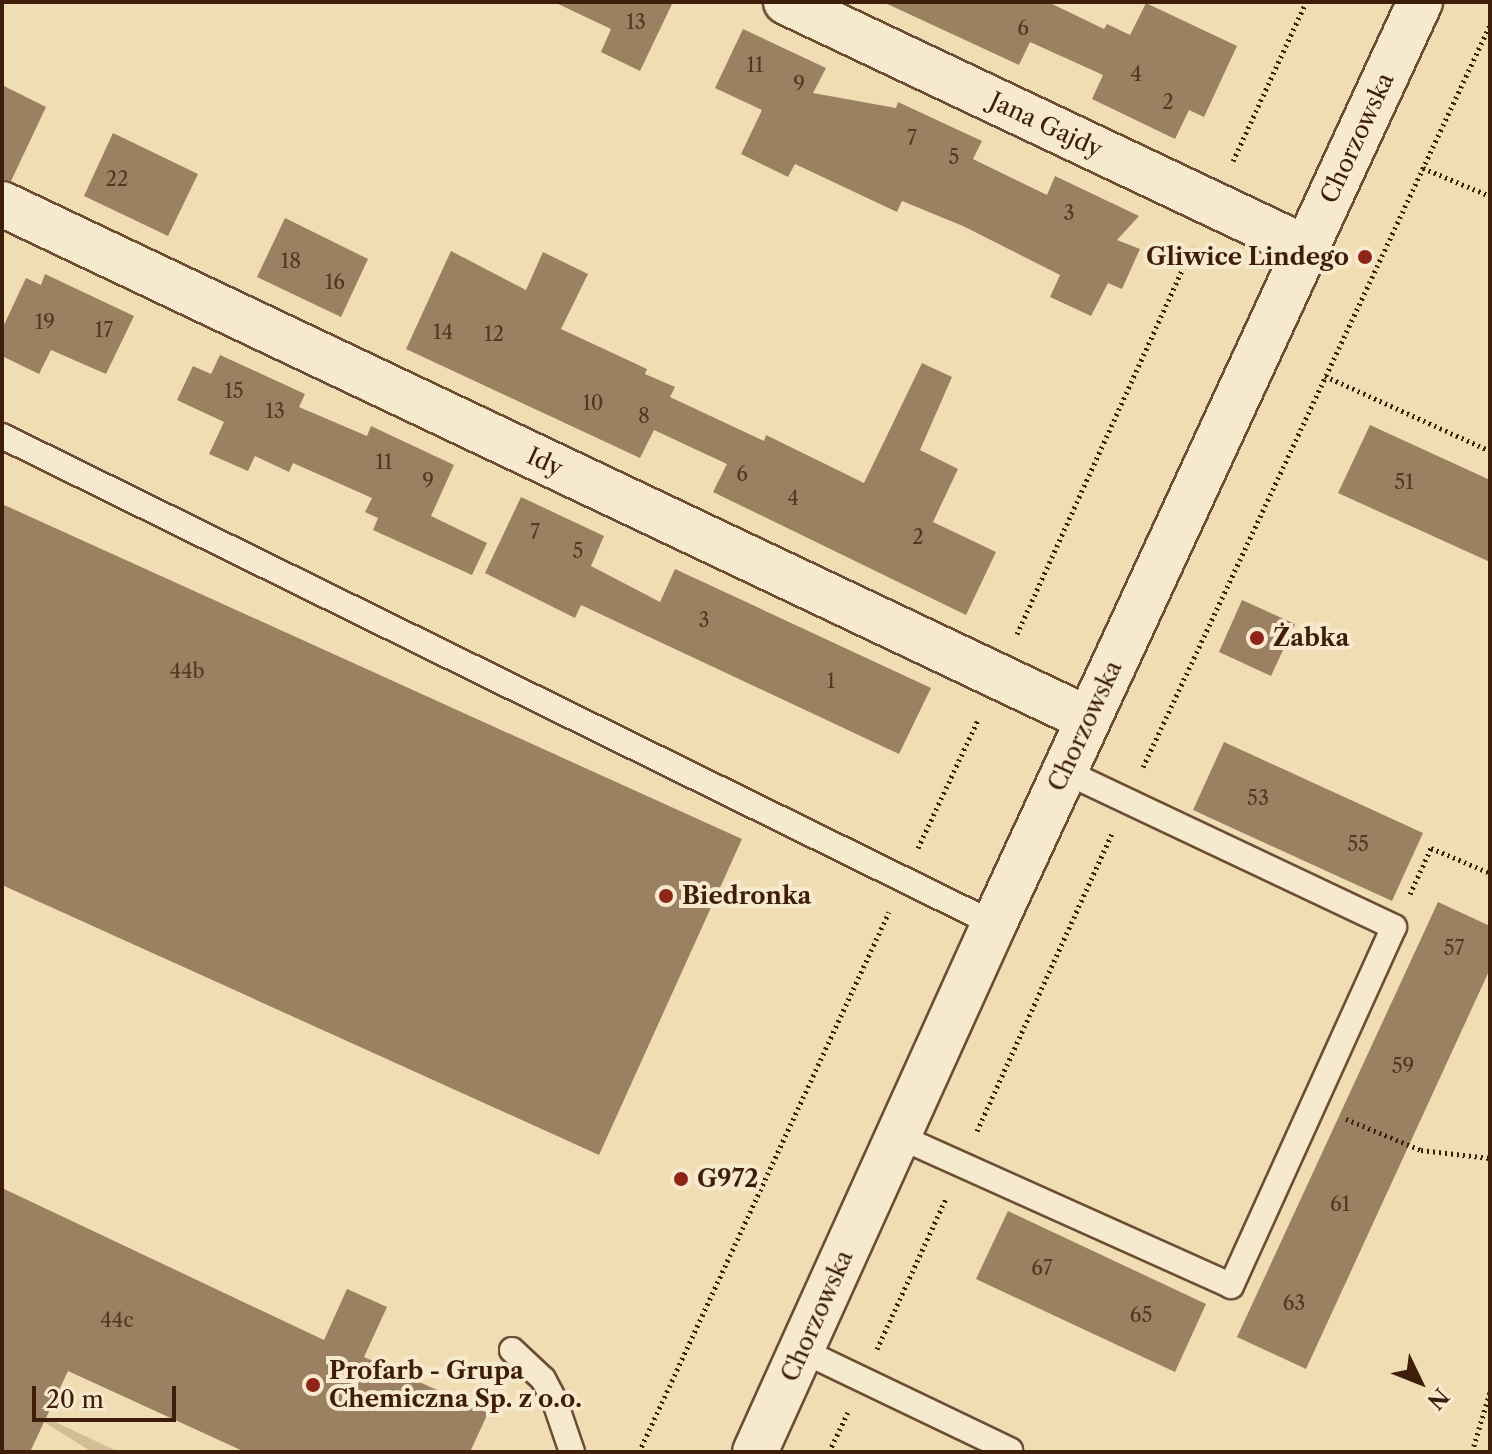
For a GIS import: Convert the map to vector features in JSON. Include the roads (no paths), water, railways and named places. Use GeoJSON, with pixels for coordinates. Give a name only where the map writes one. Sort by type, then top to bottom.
{"type":"FeatureCollection","features":[{"type":"Feature","properties":{"kind":"street","name":"Jana Gajdy"},"geometry":{"type":"LineString","coordinates":[[786,2],[1306,248]]}},
{"type":"Feature","properties":{"kind":"street","name":"Chorzowska"},"geometry":{"type":"LineString","coordinates":[[755,1452],[1064,771],[1420,2]]}},
{"type":"Feature","properties":{"kind":"street","name":"Idy"},"geometry":{"type":"LineString","coordinates":[[2,204],[1088,719]]}},
{"type":"Feature","properties":{"kind":"lane"},"geometry":{"type":"LineString","coordinates":[[2,436],[994,924]]}},
{"type":"Feature","properties":{"kind":"lane"},"geometry":{"type":"LineString","coordinates":[[898,1136],[1231,1286],[1313,1106],[1394,927],[1064,771]]}},
{"type":"Feature","properties":{"kind":"lane"},"geometry":{"type":"LineString","coordinates":[[512,1350],[543,1379],[555,1402],[572,1452]]}},
{"type":"Feature","properties":{"kind":"lane"},"geometry":{"type":"LineString","coordinates":[[801,1350],[1010,1450]]}},
{"type":"Feature","properties":{"kind":"place","name":"Gliwice Lindego"},"geometry":{"type":"Point","coordinates":[1365,257]}},
{"type":"Feature","properties":{"kind":"place","name":"Żabka"},"geometry":{"type":"Point","coordinates":[1257,638]}},
{"type":"Feature","properties":{"kind":"place","name":"Biedronka"},"geometry":{"type":"Point","coordinates":[666,896]}},
{"type":"Feature","properties":{"kind":"place","name":"G972"},"geometry":{"type":"Point","coordinates":[681,1179]}},
{"type":"Feature","properties":{"kind":"place","name":"Profarb - Grupa Chemiczna Sp. z o.o."},"geometry":{"type":"Point","coordinates":[313,1385]}}]}
